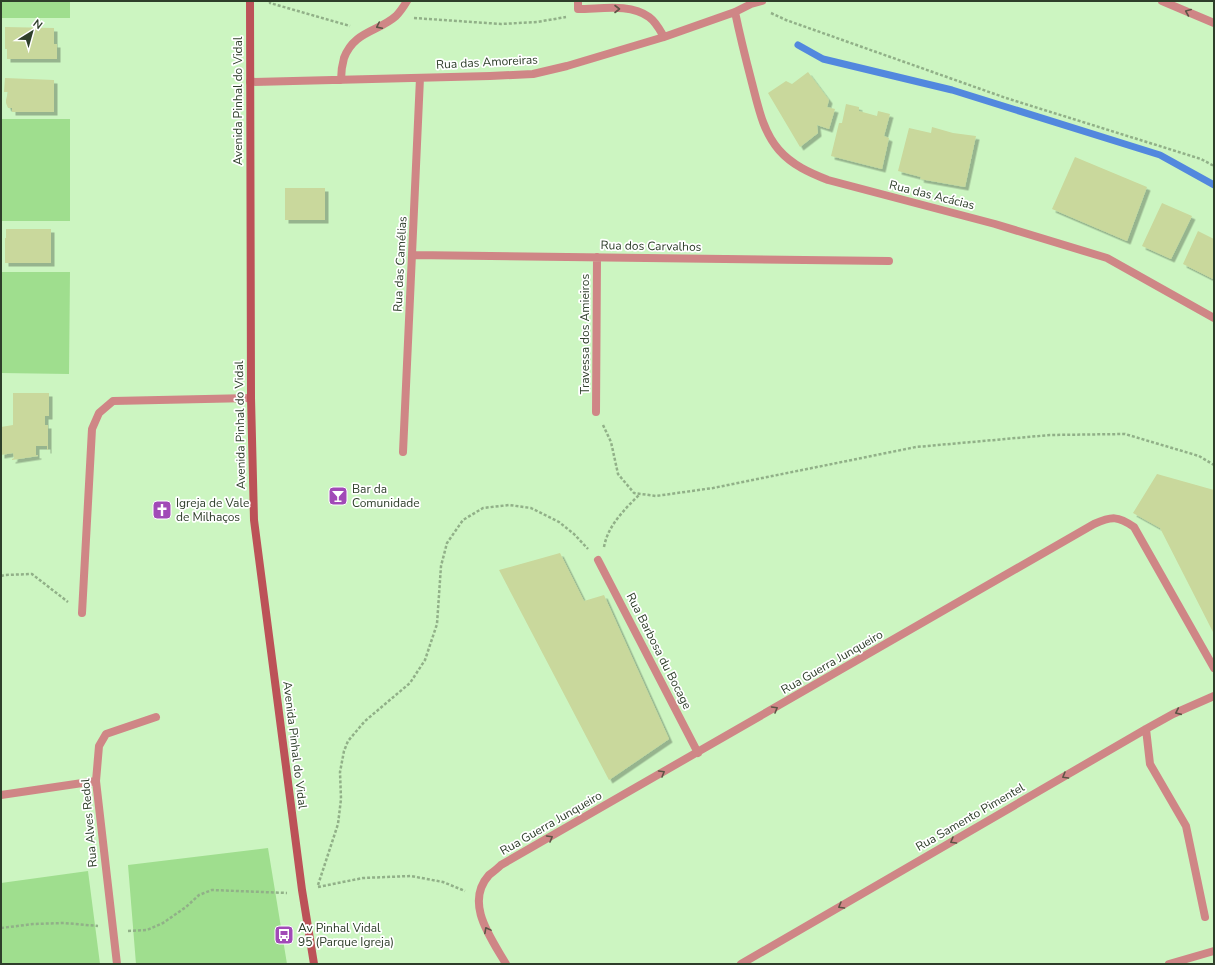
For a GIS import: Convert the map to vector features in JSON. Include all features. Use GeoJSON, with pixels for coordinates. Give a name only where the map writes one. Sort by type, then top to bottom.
{"type":"FeatureCollection","features":[{"type":"Feature","properties":{"kind":"street","name":"Avenida Pinhal do Vidal"},"geometry":{"type":"LineString","coordinates":[[250,1],[251,398],[254,520],[302,890],[314,964]]}},
{"type":"Feature","properties":{"kind":"street"},"geometry":{"type":"LineString","coordinates":[[340,80],[343,59],[355,40],[365,33],[390,21],[397,15],[407,1]]}},
{"type":"Feature","properties":{"kind":"street","name":"Rua das Amoreiras"},"geometry":{"type":"LineString","coordinates":[[250,82],[533,74],[567,66],[664,37],[735,12],[751,2],[762,1]]}},
{"type":"Feature","properties":{"kind":"street"},"geometry":{"type":"LineString","coordinates":[[1162,1],[1214,23]]}},
{"type":"Feature","properties":{"kind":"street"},"geometry":{"type":"LineString","coordinates":[[578,5],[624,8],[635,11],[648,17],[656,24],[664,37]]}},
{"type":"Feature","properties":{"kind":"street","name":"Rua das Acácias"},"geometry":{"type":"LineString","coordinates":[[735,12],[760,117],[779,151],[809,173],[828,180],[995,224],[1107,258],[1214,318]]}},
{"type":"Feature","properties":{"kind":"street","name":"Rua das Camélias"},"geometry":{"type":"LineString","coordinates":[[403,452],[420,78]]}},
{"type":"Feature","properties":{"kind":"street","name":"Rua dos Carvalhos"},"geometry":{"type":"LineString","coordinates":[[412,255],[889,261]]}},
{"type":"Feature","properties":{"kind":"street","name":"Travessa dos Amieiros"},"geometry":{"type":"LineString","coordinates":[[596,412],[597,257]]}},
{"type":"Feature","properties":{"kind":"street"},"geometry":{"type":"LineString","coordinates":[[82,613],[92,429],[99,413],[113,401],[251,398]]}},
{"type":"Feature","properties":{"kind":"street","name":"Rua Guerra Junqueiro"},"geometry":{"type":"LineString","coordinates":[[506,964],[481,918],[479,908],[479,896],[482,886],[489,876],[501,865],[1088,528],[1107,519],[1116,518],[1126,521],[1134,527],[1214,668]]}},
{"type":"Feature","properties":{"kind":"street","name":"Rua Barbosa du Bocage"},"geometry":{"type":"LineString","coordinates":[[598,560],[698,753]]}},
{"type":"Feature","properties":{"kind":"street","name":"Rua Samento Pimentel"},"geometry":{"type":"LineString","coordinates":[[741,964],[1146,729],[1173,714],[1214,696]]}},
{"type":"Feature","properties":{"kind":"street","name":"Rua Alves Redol"},"geometry":{"type":"LineString","coordinates":[[116,964],[96,781],[99,746],[106,734],[156,717]]}},
{"type":"Feature","properties":{"kind":"street"},"geometry":{"type":"LineString","coordinates":[[1146,729],[1150,764],[1186,826],[1205,917]]}},
{"type":"Feature","properties":{"kind":"street"},"geometry":{"type":"LineString","coordinates":[[1,795],[96,781]]}},
{"type":"Feature","properties":{"kind":"street"},"geometry":{"type":"LineString","coordinates":[[1169,964],[1214,951]]}},
{"type":"Feature","properties":{"kind":"path"},"geometry":{"type":"LineString","coordinates":[[270,1],[270,3],[353,27]]}},
{"type":"Feature","properties":{"kind":"path"},"geometry":{"type":"LineString","coordinates":[[751,2],[786,20],[1006,98],[1201,159],[1214,166]]}},
{"type":"Feature","properties":{"kind":"path"},"geometry":{"type":"LineString","coordinates":[[397,15],[411,18],[500,24],[537,22],[566,17],[578,5]]}},
{"type":"Feature","properties":{"kind":"path"},"geometry":{"type":"LineString","coordinates":[[596,412],[611,442],[618,474],[634,493],[656,496],[713,488],[916,447],[1050,435],[1124,434],[1199,456],[1214,465]]}},
{"type":"Feature","properties":{"kind":"path"},"geometry":{"type":"LineString","coordinates":[[603,569],[603,552],[606,536],[616,519],[640,494]]}},
{"type":"Feature","properties":{"kind":"path"},"geometry":{"type":"LineString","coordinates":[[479,896],[443,882],[411,876],[363,878],[317,888],[338,824],[341,799],[340,772],[344,751],[348,741],[366,721],[410,683],[425,660],[436,624],[441,566],[447,543],[463,520],[483,508],[509,505],[531,508],[559,522],[574,534],[598,560]]}},
{"type":"Feature","properties":{"kind":"path"},"geometry":{"type":"LineString","coordinates":[[1,576],[32,574],[82,613]]}},
{"type":"Feature","properties":{"kind":"path"},"geometry":{"type":"LineString","coordinates":[[1,928],[64,922],[113,928],[121,931],[147,930],[163,923],[186,908],[199,895],[212,890],[287,893],[302,890]]}},
{"type":"Feature","properties":{"kind":"green space"},"geometry":{"type":"Polygon","coordinates":[[[1,1],[70,1],[70,18],[1,18],[1,1]]]}},
{"type":"Feature","properties":{"kind":"green space"},"geometry":{"type":"Polygon","coordinates":[[[1,119],[70,119],[70,221],[1,221],[1,119]]]}},
{"type":"Feature","properties":{"kind":"green space"},"geometry":{"type":"Polygon","coordinates":[[[1,272],[70,272],[69,374],[1,373],[1,272]]]}},
{"type":"Feature","properties":{"kind":"green space"},"geometry":{"type":"Polygon","coordinates":[[[268,848],[287,964],[136,964],[128,865],[268,848]]]}},
{"type":"Feature","properties":{"kind":"green space"},"geometry":{"type":"Polygon","coordinates":[[[88,871],[100,964],[1,964],[1,883],[88,871]]]}},
{"type":"Feature","properties":{"kind":"building"},"geometry":{"type":"Polygon","coordinates":[[[5,27],[54,28],[54,44],[57,44],[57,59],[7,59],[7,49],[5,49],[5,27]]]}},
{"type":"Feature","properties":{"kind":"building"},"geometry":{"type":"Polygon","coordinates":[[[808,72],[829,100],[827,107],[835,109],[829,129],[817,125],[818,133],[800,147],[768,93],[786,81],[792,84],[808,72]]]}},
{"type":"Feature","properties":{"kind":"building"},"geometry":{"type":"Polygon","coordinates":[[[5,78],[54,80],[54,112],[12,112],[12,108],[8,108],[6,103],[8,92],[4,92],[5,78]]]}},
{"type":"Feature","properties":{"kind":"building"},"geometry":{"type":"Polygon","coordinates":[[[846,104],[859,107],[859,111],[877,116],[878,111],[890,114],[884,136],[889,138],[882,169],[831,156],[839,123],[842,123],[846,104]]]}},
{"type":"Feature","properties":{"kind":"building"},"geometry":{"type":"Polygon","coordinates":[[[932,127],[953,133],[976,136],[965,187],[920,179],[921,177],[898,171],[909,128],[931,133],[932,127]]]}},
{"type":"Feature","properties":{"kind":"building"},"geometry":{"type":"Polygon","coordinates":[[[1075,157],[1147,187],[1127,241],[1052,209],[1075,157]]]}},
{"type":"Feature","properties":{"kind":"building"},"geometry":{"type":"Polygon","coordinates":[[[285,188],[325,188],[325,220],[285,220],[285,188]]]}},
{"type":"Feature","properties":{"kind":"building"},"geometry":{"type":"Polygon","coordinates":[[[1162,203],[1192,216],[1171,259],[1142,246],[1162,203]]]}},
{"type":"Feature","properties":{"kind":"building"},"geometry":{"type":"Polygon","coordinates":[[[6,229],[51,229],[51,263],[5,263],[6,229]]]}},
{"type":"Feature","properties":{"kind":"building"},"geometry":{"type":"Polygon","coordinates":[[[1198,231],[1214,239],[1213,279],[1183,264],[1198,231]]]}},
{"type":"Feature","properties":{"kind":"building"},"geometry":{"type":"Polygon","coordinates":[[[13,393],[49,393],[49,416],[45,416],[45,425],[48,425],[48,450],[47,446],[36,446],[36,455],[38,456],[12,460],[14,458],[13,453],[1,455],[1,427],[13,425],[13,393]]]}},
{"type":"Feature","properties":{"kind":"building"},"geometry":{"type":"Polygon","coordinates":[[[1157,474],[1214,490],[1214,634],[1160,528],[1133,513],[1157,474]]]}},
{"type":"Feature","properties":{"kind":"building"},"geometry":{"type":"Polygon","coordinates":[[[560,553],[584,601],[604,595],[669,739],[609,780],[499,570],[560,553]]]}},
{"type":"Feature","properties":{"kind":"waterway"},"geometry":{"type":"LineString","coordinates":[[798,45],[823,59],[952,90],[1160,155],[1214,185]]}},
{"type":"Feature","properties":{"kind":"place","name":"Bar da Comunidade"},"geometry":{"type":"Point","coordinates":[338,496]}},
{"type":"Feature","properties":{"kind":"place","name":"Igreja de Vale de Milhaços"},"geometry":{"type":"Point","coordinates":[162,510]}},
{"type":"Feature","properties":{"kind":"place","name":"Av Pinhal Vidal 95 (Parque Igreja)"},"geometry":{"type":"Point","coordinates":[284,935]}}]}
